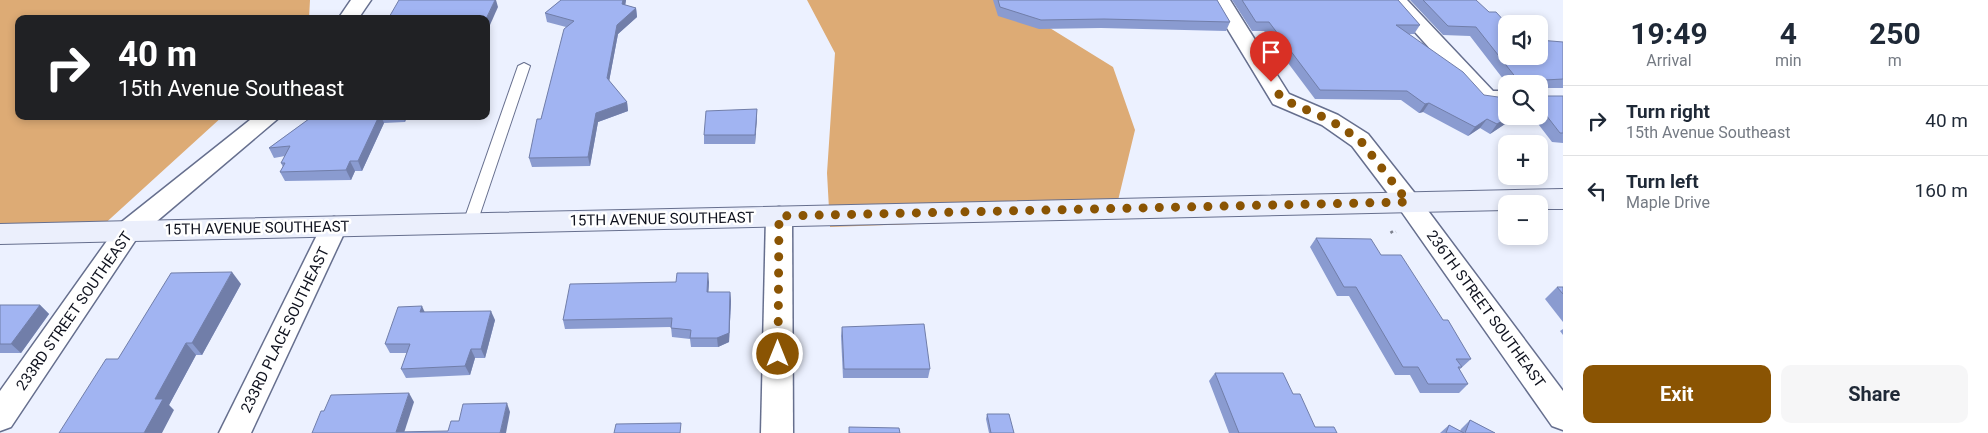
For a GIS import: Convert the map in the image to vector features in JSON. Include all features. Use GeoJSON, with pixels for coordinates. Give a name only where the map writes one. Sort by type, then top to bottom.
{"type":"FeatureCollection","features":[{"type":"Feature","properties":{"kind":"street"},"geometry":{"type":"LineString","coordinates":[[351,15],[361,0]]}},
{"type":"Feature","properties":{"kind":"street"},"geometry":{"type":"LineString","coordinates":[[1220,0],[1282,99],[1330,120],[1360,140],[1408,202]]}},
{"type":"Feature","properties":{"kind":"street"},"geometry":{"type":"LineString","coordinates":[[1396,0],[1487,98],[1498,98]]}},
{"type":"Feature","properties":{"kind":"street","name":"233RD STREET SOUTHEAST"},"geometry":{"type":"LineString","coordinates":[[0,417],[128,231],[265,120]]}},
{"type":"Feature","properties":{"kind":"street","name":"15TH AVENUE SOUTHEAST"},"geometry":{"type":"LineString","coordinates":[[0,234],[1563,199]]}},
{"type":"Feature","properties":{"kind":"street","name":"236TH STREET SOUTHEAST"},"geometry":{"type":"LineString","coordinates":[[1408,202],[1563,416]]}},
{"type":"Feature","properties":{"kind":"street"},"geometry":{"type":"LineString","coordinates":[[777,433],[779,216]]}},
{"type":"Feature","properties":{"kind":"street","name":"233RD PLACE SOUTHEAST"},"geometry":{"type":"LineString","coordinates":[[236,433],[334,226]]}},
{"type":"Feature","properties":{"kind":"lane"},"geometry":{"type":"LineString","coordinates":[[470,223],[524,66]]}},
{"type":"Feature","properties":{"kind":"path"},"geometry":{"type":"LineString","coordinates":[[1391,231],[1393,234],[1396,232]]}},
{"type":"Feature","properties":{"kind":"shaded area"},"geometry":{"type":"Polygon","coordinates":[[[0,0],[310,0],[309,15],[15,15],[15,120],[219,120],[100,228],[0,231],[0,0]]]}},
{"type":"Feature","properties":{"kind":"shaded area"},"geometry":{"type":"Polygon","coordinates":[[[807,0],[1009,0],[1045,25],[1113,67],[1135,130],[1114,217],[830,227],[827,173],[835,53],[807,0]]]}},
{"type":"Feature","properties":{"kind":"building"},"geometry":{"type":"Polygon","coordinates":[[[399,0],[495,0],[488,15],[390,15],[399,0]]]}},
{"type":"Feature","properties":{"kind":"building"},"geometry":{"type":"Polygon","coordinates":[[[561,0],[623,0],[622,4],[636,8],[617,25],[607,78],[627,102],[596,113],[588,157],[529,158],[537,119],[541,119],[564,29],[574,21],[545,13],[561,0]]]}},
{"type":"Feature","properties":{"kind":"building"},"geometry":{"type":"Polygon","coordinates":[[[998,0],[1217,0],[1230,22],[1104,19],[1041,20],[1000,7],[998,0]]]}},
{"type":"Feature","properties":{"kind":"building"},"geometry":{"type":"Polygon","coordinates":[[[1242,0],[1398,0],[1420,25],[1396,25],[1463,72],[1484,95],[1498,97],[1498,123],[1487,119],[1475,127],[1429,103],[1425,104],[1407,91],[1320,90],[1269,22],[1256,22],[1242,0]]]}},
{"type":"Feature","properties":{"kind":"building"},"geometry":{"type":"Polygon","coordinates":[[[1423,0],[1476,0],[1489,12],[1496,12],[1499,15],[1498,55],[1476,27],[1448,26],[1423,0]]]}},
{"type":"Feature","properties":{"kind":"building"},"geometry":{"type":"Polygon","coordinates":[[[1548,41],[1563,42],[1563,79],[1548,80],[1548,75],[1514,75],[1506,65],[1548,65],[1548,41]]]}},
{"type":"Feature","properties":{"kind":"building"},"geometry":{"type":"Polygon","coordinates":[[[1548,96],[1563,96],[1563,133],[1560,133],[1548,118],[1548,96]]]}},
{"type":"Feature","properties":{"kind":"building"},"geometry":{"type":"Polygon","coordinates":[[[757,109],[755,135],[704,135],[706,111],[757,109]]]}},
{"type":"Feature","properties":{"kind":"building"},"geometry":{"type":"Polygon","coordinates":[[[308,120],[377,120],[358,161],[350,161],[346,170],[280,172],[285,163],[281,163],[290,146],[269,148],[308,120]]]}},
{"type":"Feature","properties":{"kind":"building"},"geometry":{"type":"Polygon","coordinates":[[[1316,238],[1371,239],[1381,255],[1401,255],[1443,320],[1448,320],[1471,359],[1456,359],[1462,367],[1458,367],[1468,384],[1428,384],[1418,367],[1403,367],[1356,287],[1344,287],[1316,238]]]}},
{"type":"Feature","properties":{"kind":"building"},"geometry":{"type":"Polygon","coordinates":[[[232,272],[192,343],[186,343],[155,399],[163,399],[144,433],[59,433],[106,359],[118,359],[171,273],[232,272]]]}},
{"type":"Feature","properties":{"kind":"building"},"geometry":{"type":"Polygon","coordinates":[[[677,273],[708,273],[707,292],[730,292],[729,333],[717,338],[690,338],[691,330],[671,328],[672,318],[563,320],[570,284],[676,282],[677,273]]]}},
{"type":"Feature","properties":{"kind":"building"},"geometry":{"type":"Polygon","coordinates":[[[1557,287],[1563,287],[1563,294],[1557,287]]]}},
{"type":"Feature","properties":{"kind":"building"},"geometry":{"type":"Polygon","coordinates":[[[0,305],[40,305],[11,344],[0,344],[0,305]]]}},
{"type":"Feature","properties":{"kind":"building"},"geometry":{"type":"Polygon","coordinates":[[[422,306],[420,312],[491,311],[481,349],[471,349],[465,366],[401,369],[410,344],[385,344],[398,307],[422,306]]]}},
{"type":"Feature","properties":{"kind":"building"},"geometry":{"type":"Polygon","coordinates":[[[924,324],[930,369],[844,369],[842,327],[924,324]]]}},
{"type":"Feature","properties":{"kind":"building"},"geometry":{"type":"Polygon","coordinates":[[[1215,373],[1283,373],[1293,394],[1300,394],[1315,427],[1334,427],[1337,433],[1239,433],[1215,373]]]}},
{"type":"Feature","properties":{"kind":"building"},"geometry":{"type":"Polygon","coordinates":[[[409,393],[396,432],[448,431],[451,421],[459,421],[463,404],[507,403],[500,433],[312,433],[321,411],[324,411],[331,395],[409,393]]]}},
{"type":"Feature","properties":{"kind":"building"},"geometry":{"type":"Polygon","coordinates":[[[987,414],[1009,414],[1014,433],[991,433],[987,414]]]}},
{"type":"Feature","properties":{"kind":"building"},"geometry":{"type":"Polygon","coordinates":[[[1470,420],[1495,433],[1465,433],[1470,420]]]}},
{"type":"Feature","properties":{"kind":"building"},"geometry":{"type":"Polygon","coordinates":[[[681,423],[680,433],[614,433],[616,424],[681,423]]]}},
{"type":"Feature","properties":{"kind":"building"},"geometry":{"type":"Polygon","coordinates":[[[1449,425],[1464,433],[1446,433],[1449,425]]]}},
{"type":"Feature","properties":{"kind":"building"},"geometry":{"type":"Polygon","coordinates":[[[849,427],[899,428],[900,433],[849,433],[849,427]]]}},
{"type":"Feature","properties":{"kind":"route"},"geometry":{"type":"LineString","coordinates":[[778,354],[779,216],[1408,202],[1360,140],[1330,120],[1303,110],[1282,99],[1271,82]]}}]}
